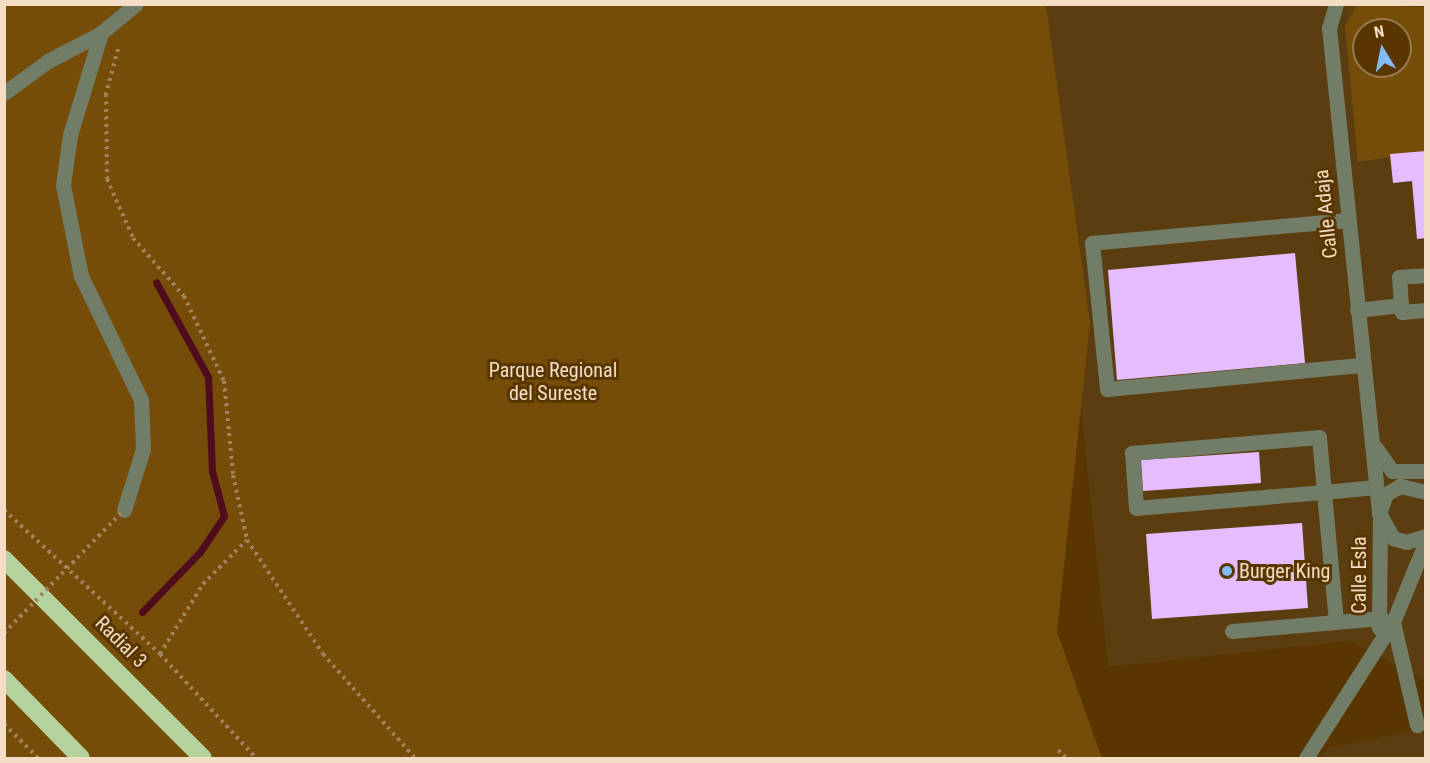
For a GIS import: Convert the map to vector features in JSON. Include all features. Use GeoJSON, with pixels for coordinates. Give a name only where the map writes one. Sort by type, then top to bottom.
{"type":"FeatureCollection","features":[{"type":"Feature","properties":{"kind":"highway","name":"Radial 3"},"geometry":{"type":"LineString","coordinates":[[4,559],[203,759]]}},
{"type":"Feature","properties":{"kind":"highway"},"geometry":{"type":"LineString","coordinates":[[4,679],[81,759]]}},
{"type":"Feature","properties":{"kind":"street"},"geometry":{"type":"LineString","coordinates":[[4,93],[48,61],[101,33],[136,4]]}},
{"type":"Feature","properties":{"kind":"street","name":"Calle Adaja"},"geometry":{"type":"LineString","coordinates":[[1336,4],[1329,28],[1379,517]]}},
{"type":"Feature","properties":{"kind":"street"},"geometry":{"type":"LineString","coordinates":[[101,33],[70,135],[63,185],[81,276],[141,400],[143,449],[124,510]]}},
{"type":"Feature","properties":{"kind":"street"},"geometry":{"type":"LineString","coordinates":[[1348,220],[1092,243],[1107,389],[1363,365]]}},
{"type":"Feature","properties":{"kind":"street"},"geometry":{"type":"LineString","coordinates":[[1425,275],[1399,277],[1402,312],[1425,310]]}},
{"type":"Feature","properties":{"kind":"street"},"geometry":{"type":"LineString","coordinates":[[1357,310],[1401,305]]}},
{"type":"Feature","properties":{"kind":"street","name":"Calle Adaja"},"geometry":{"type":"LineString","coordinates":[[1368,421],[1383,465],[1403,474],[1425,472]]}},
{"type":"Feature","properties":{"kind":"street"},"geometry":{"type":"LineString","coordinates":[[1336,622],[1324,492],[1319,436],[1132,453],[1136,508],[1324,492],[1376,487]]}},
{"type":"Feature","properties":{"kind":"street"},"geometry":{"type":"LineString","coordinates":[[1425,472],[1386,494],[1379,517],[1393,538],[1406,542],[1425,536]]}},
{"type":"Feature","properties":{"kind":"street"},"geometry":{"type":"LineString","coordinates":[[1400,486],[1425,492]]}},
{"type":"Feature","properties":{"kind":"street","name":"Calle Esla"},"geometry":{"type":"LineString","coordinates":[[1379,517],[1387,620]]}},
{"type":"Feature","properties":{"kind":"street","name":"Calle Esla"},"geometry":{"type":"LineString","coordinates":[[1306,759],[1366,662],[1387,620],[1421,567],[1425,541]]}},
{"type":"Feature","properties":{"kind":"street"},"geometry":{"type":"LineString","coordinates":[[1232,630],[1387,620],[1417,725]]}},
{"type":"Feature","properties":{"kind":"path"},"geometry":{"type":"LineString","coordinates":[[120,42],[106,94],[107,179],[133,238],[184,296],[224,381],[233,475],[247,540],[322,654],[415,759]]}},
{"type":"Feature","properties":{"kind":"path"},"geometry":{"type":"LineString","coordinates":[[4,510],[160,654],[256,759]]}},
{"type":"Feature","properties":{"kind":"path"},"geometry":{"type":"LineString","coordinates":[[4,633],[124,510]]}},
{"type":"Feature","properties":{"kind":"path"},"geometry":{"type":"LineString","coordinates":[[160,654],[203,584],[247,540]]}},
{"type":"Feature","properties":{"kind":"path"},"geometry":{"type":"LineString","coordinates":[[4,724],[39,759]]}},
{"type":"Feature","properties":{"kind":"path"},"geometry":{"type":"LineString","coordinates":[[1058,750],[1066,759]]}},
{"type":"Feature","properties":{"kind":"shaded area"},"geometry":{"type":"Polygon","coordinates":[[[1039,5],[1425,5],[1425,681],[1350,641],[1108,667],[1039,5]]]}},
{"type":"Feature","properties":{"kind":"shaded area"},"geometry":{"type":"Polygon","coordinates":[[[1425,728],[1425,758],[1320,758],[1328,748],[1425,728]]]}},
{"type":"Feature","properties":{"kind":"green space","name":"Parque Regional del Sureste"},"geometry":{"type":"Polygon","coordinates":[[[4,5],[1046,5],[1090,323],[1057,632],[1102,758],[5,758],[4,5]]]}},
{"type":"Feature","properties":{"kind":"green space"},"geometry":{"type":"Polygon","coordinates":[[[1357,5],[1425,7],[1425,151],[1358,162],[1345,26],[1357,5]]]}},
{"type":"Feature","properties":{"kind":"building"},"geometry":{"type":"Polygon","coordinates":[[[1426,151],[1426,238],[1417,239],[1412,181],[1393,183],[1390,154],[1426,151]]]}},
{"type":"Feature","properties":{"kind":"building"},"geometry":{"type":"Polygon","coordinates":[[[1295,253],[1305,363],[1117,380],[1108,270],[1295,253]]]}},
{"type":"Feature","properties":{"kind":"building"},"geometry":{"type":"Polygon","coordinates":[[[1259,452],[1261,483],[1143,491],[1141,460],[1259,452]]]}},
{"type":"Feature","properties":{"kind":"building","name":"Burger King"},"geometry":{"type":"Polygon","coordinates":[[[1302,523],[1308,608],[1152,619],[1146,534],[1302,523]]]}},
{"type":"Feature","properties":{"kind":"waterway"},"geometry":{"type":"LineString","coordinates":[[142,612],[200,552],[224,516],[212,471],[208,377],[156,282]]}},
{"type":"Feature","properties":{"kind":"place","name":"Burger King"},"geometry":{"type":"Point","coordinates":[1227,571]}}]}
